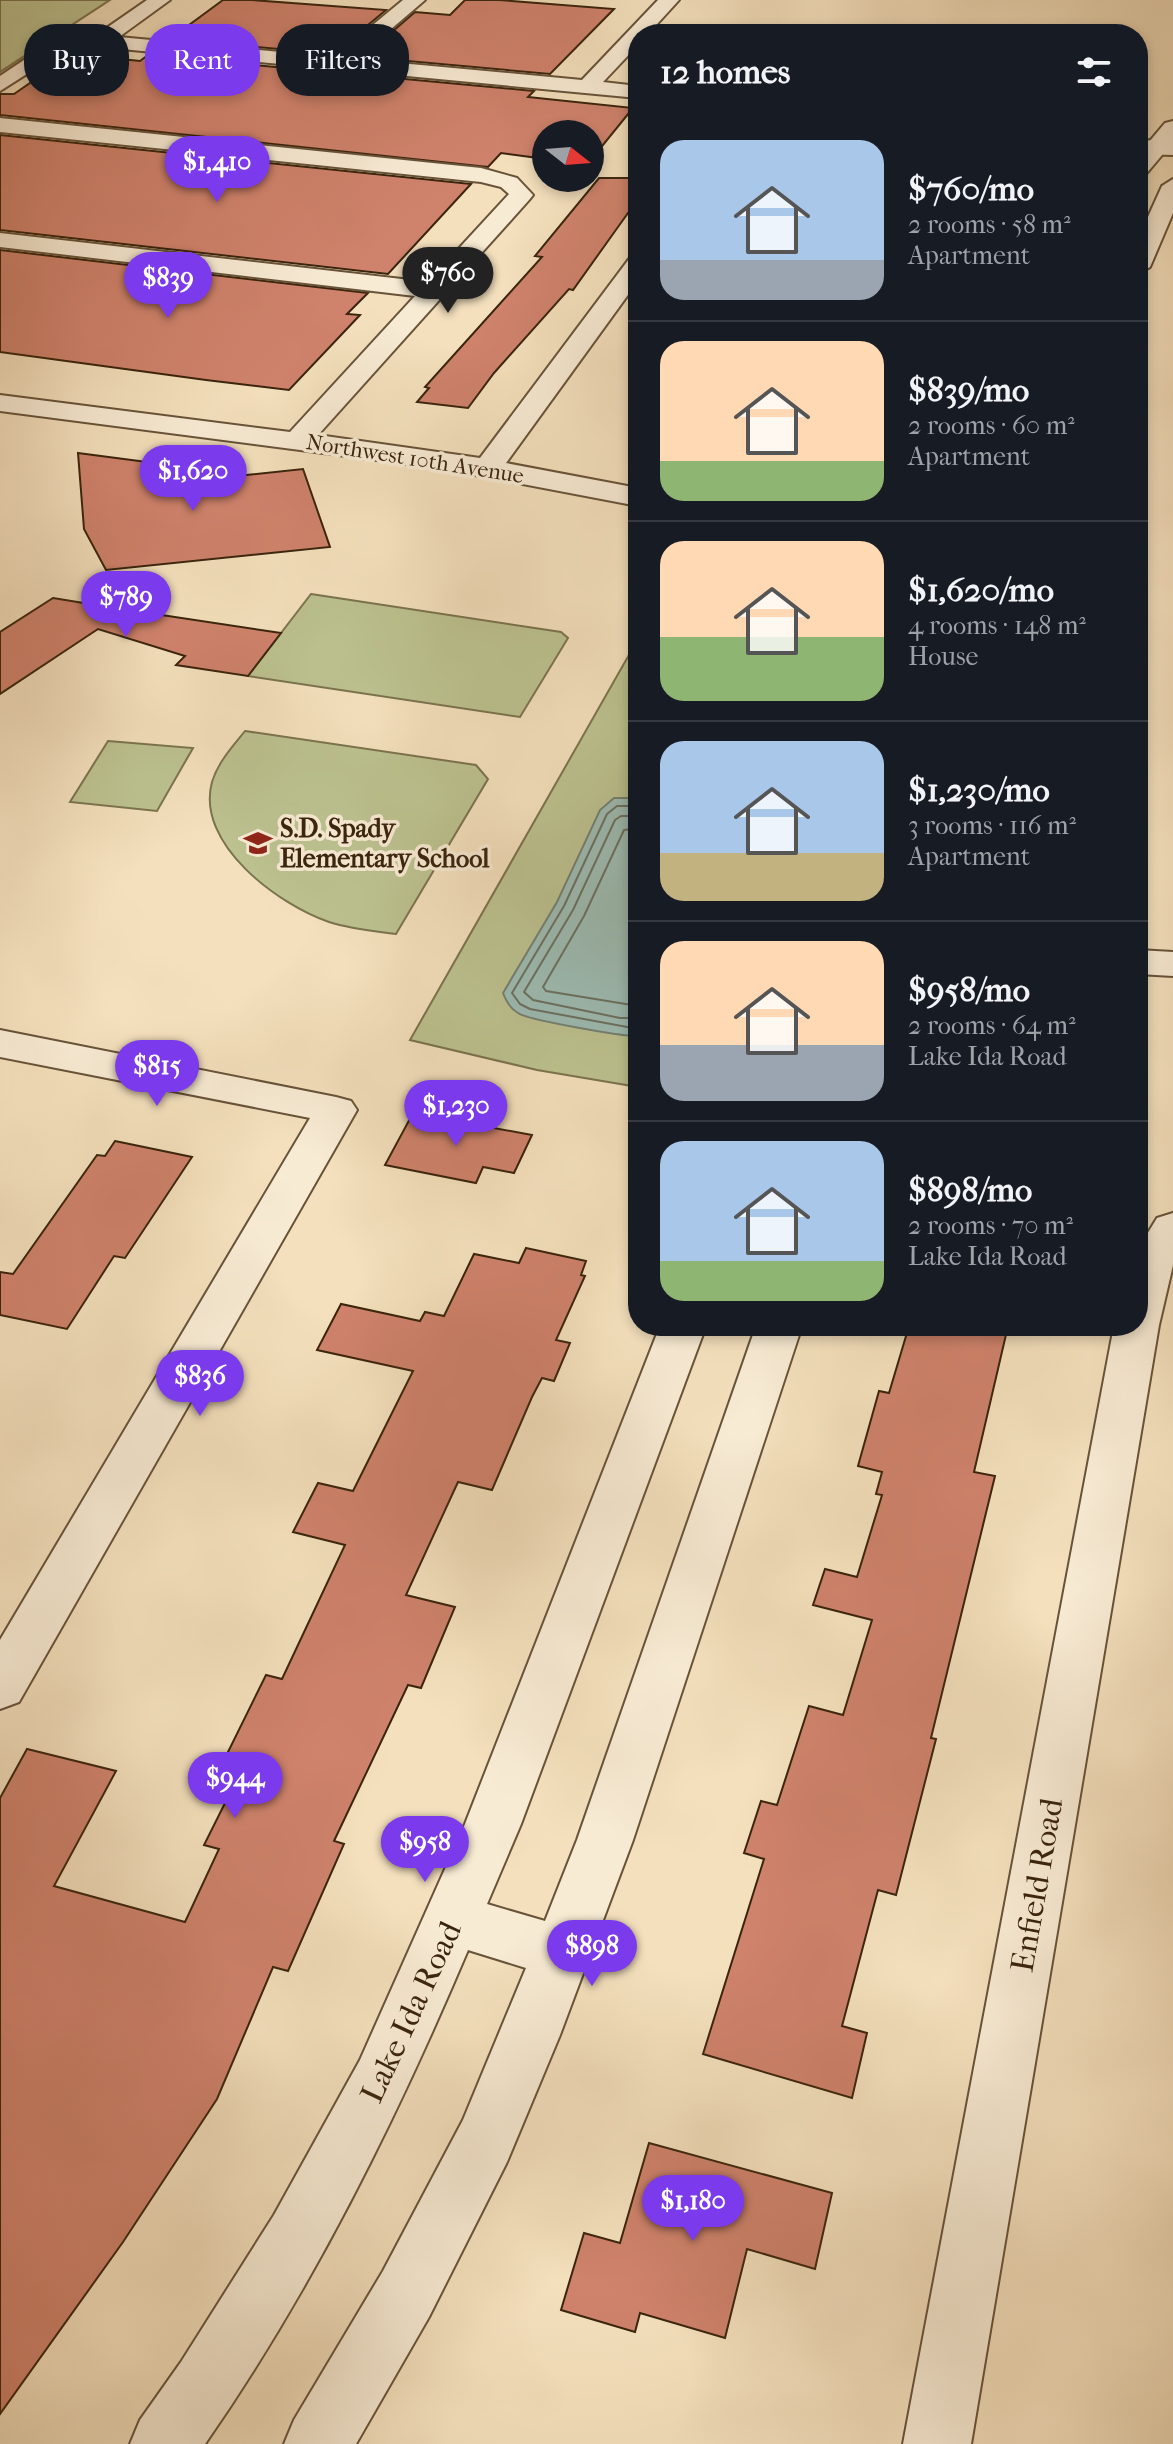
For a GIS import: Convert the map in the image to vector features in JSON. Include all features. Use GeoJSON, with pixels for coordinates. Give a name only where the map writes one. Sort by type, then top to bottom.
{"type":"FeatureCollection","features":[{"type":"Feature","properties":{"kind":"street"},"geometry":{"type":"LineString","coordinates":[[125,24],[160,0]]}},
{"type":"Feature","properties":{"kind":"street"},"geometry":{"type":"LineString","coordinates":[[386,24],[415,0]]}},
{"type":"Feature","properties":{"kind":"street"},"geometry":{"type":"LineString","coordinates":[[646,24],[669,0]]}},
{"type":"Feature","properties":{"kind":"street"},"geometry":{"type":"LineString","coordinates":[[129,44],[276,58]]}},
{"type":"Feature","properties":{"kind":"street"},"geometry":{"type":"LineString","coordinates":[[587,87],[628,44]]}},
{"type":"Feature","properties":{"kind":"street"},"geometry":{"type":"LineString","coordinates":[[0,85],[24,69]]}},
{"type":"Feature","properties":{"kind":"street"},"geometry":{"type":"LineString","coordinates":[[409,71],[628,91]]}},
{"type":"Feature","properties":{"kind":"street"},"geometry":{"type":"LineString","coordinates":[[0,125],[481,175],[510,183],[521,195],[437,291],[298,440]]}},
{"type":"Feature","properties":{"kind":"street"},"geometry":{"type":"LineString","coordinates":[[1159,151],[1173,128]]}},
{"type":"Feature","properties":{"kind":"street"},"geometry":{"type":"LineString","coordinates":[[1148,241],[1173,186]]}},
{"type":"Feature","properties":{"kind":"street"},"geometry":{"type":"LineString","coordinates":[[0,240],[437,291]]}},
{"type":"Feature","properties":{"kind":"street"},"geometry":{"type":"LineString","coordinates":[[488,468],[628,278]]}},
{"type":"Feature","properties":{"kind":"street","name":"Northwest 10th Avenue"},"geometry":{"type":"LineString","coordinates":[[0,403],[298,440],[488,468],[628,495]]}},
{"type":"Feature","properties":{"kind":"street"},"geometry":{"type":"LineString","coordinates":[[1148,963],[1173,964]]}},
{"type":"Feature","properties":{"kind":"street"},"geometry":{"type":"LineString","coordinates":[[0,1687],[336,1110],[3,1049]]}},
{"type":"Feature","properties":{"kind":"street","name":"Enfield Road"},"geometry":{"type":"LineString","coordinates":[[1148,1269],[1173,1228]]}},
{"type":"Feature","properties":{"kind":"street","name":"Lake Ida Road"},"geometry":{"type":"LineString","coordinates":[[164,2444],[205,2386],[297,2237],[382,2080],[454,1920],[679,1336]]}},
{"type":"Feature","properties":{"kind":"street"},"geometry":{"type":"LineString","coordinates":[[318,2444],[406,2294],[485,2141],[605,1840],[776,1336]]}},
{"type":"Feature","properties":{"kind":"street","name":"Enfield Road"},"geometry":{"type":"LineString","coordinates":[[937,2444],[1136,1336]]}},
{"type":"Feature","properties":{"kind":"street"},"geometry":{"type":"LineString","coordinates":[[454,1920],[561,1952]]}},
{"type":"Feature","properties":{"kind":"green space"},"geometry":{"type":"Polygon","coordinates":[[[0,0],[110,0],[73,24],[24,24],[24,56],[0,72],[0,0]]]}},
{"type":"Feature","properties":{"kind":"green space"},"geometry":{"type":"Polygon","coordinates":[[[311,594],[561,632],[568,638],[520,717],[248,676],[311,594]]]}},
{"type":"Feature","properties":{"kind":"green space"},"geometry":{"type":"Polygon","coordinates":[[[628,657],[628,1085],[537,1070],[410,1040],[628,657]]]}},
{"type":"Feature","properties":{"kind":"green space"},"geometry":{"type":"Polygon","coordinates":[[[245,731],[476,765],[488,779],[396,934],[346,926],[309,914],[266,887],[228,849],[216,828],[210,805],[212,782],[222,761],[245,731]]]}},
{"type":"Feature","properties":{"kind":"green space"},"geometry":{"type":"Polygon","coordinates":[[[108,741],[193,748],[157,811],[70,802],[108,741]]]}},
{"type":"Feature","properties":{"kind":"water"},"geometry":{"type":"Polygon","coordinates":[[[614,798],[628,798],[628,1035],[525,1016],[513,1009],[503,993],[557,902],[600,810],[614,798]]]}},
{"type":"Feature","properties":{"kind":"building"},"geometry":{"type":"Polygon","coordinates":[[[223,0],[386,10],[369,24],[276,24],[276,49],[260,47],[260,24],[190,24],[223,0]]]}},
{"type":"Feature","properties":{"kind":"building"},"geometry":{"type":"Polygon","coordinates":[[[465,0],[614,9],[550,74],[409,61],[409,24],[401,24],[415,12],[450,15],[465,0]]]}},
{"type":"Feature","properties":{"kind":"building"},"geometry":{"type":"Polygon","coordinates":[[[145,57],[145,96],[260,96],[260,65],[276,67],[276,96],[409,96],[409,79],[534,91],[528,97],[628,107],[628,114],[604,144],[604,120],[532,120],[532,157],[501,153],[488,167],[0,115],[0,94],[14,94],[24,87],[24,96],[129,96],[129,60],[140,61],[145,57]]]}},
{"type":"Feature","properties":{"kind":"building"},"geometry":{"type":"Polygon","coordinates":[[[0,135],[471,184],[388,274],[0,230],[0,135]]]}},
{"type":"Feature","properties":{"kind":"building"},"geometry":{"type":"Polygon","coordinates":[[[604,178],[628,178],[628,213],[573,290],[569,289],[494,373],[468,408],[417,402],[429,388],[425,387],[542,257],[535,256],[588,192],[604,192],[604,178]]]}},
{"type":"Feature","properties":{"kind":"building"},"geometry":{"type":"Polygon","coordinates":[[[0,250],[368,293],[347,314],[360,315],[289,390],[0,352],[0,250]]]}},
{"type":"Feature","properties":{"kind":"building"},"geometry":{"type":"Polygon","coordinates":[[[78,453],[246,475],[303,469],[330,547],[106,570],[84,529],[78,453]]]}},
{"type":"Feature","properties":{"kind":"building"},"geometry":{"type":"Polygon","coordinates":[[[53,598],[281,633],[248,676],[176,665],[185,656],[98,629],[0,694],[0,632],[53,598]]]}},
{"type":"Feature","properties":{"kind":"building"},"geometry":{"type":"Polygon","coordinates":[[[413,1113],[532,1135],[514,1173],[483,1167],[476,1183],[385,1165],[413,1113]]]}},
{"type":"Feature","properties":{"kind":"building"},"geometry":{"type":"Polygon","coordinates":[[[115,1141],[192,1157],[125,1258],[114,1256],[67,1329],[0,1315],[0,1272],[13,1274],[97,1155],[105,1156],[115,1141]]]}},
{"type":"Feature","properties":{"kind":"building"},"geometry":{"type":"Polygon","coordinates":[[[526,1248],[586,1261],[581,1275],[585,1276],[556,1340],[570,1343],[554,1381],[542,1378],[492,1490],[458,1482],[406,1595],[455,1607],[421,1688],[408,1685],[334,1841],[344,1844],[288,1971],[273,1967],[217,2099],[123,2242],[0,2414],[0,1798],[27,1749],[116,1771],[54,1886],[185,1922],[219,1849],[204,1845],[245,1763],[225,1758],[266,1675],[282,1679],[345,1545],[293,1532],[318,1483],[353,1491],[413,1371],[317,1350],[341,1304],[420,1321],[425,1312],[444,1316],[474,1254],[519,1263],[526,1248]]]}},
{"type":"Feature","properties":{"kind":"building"},"geometry":{"type":"Polygon","coordinates":[[[906,1336],[1006,1336],[974,1472],[995,1476],[931,1738],[936,1739],[896,1895],[878,1890],[842,2026],[867,2033],[852,2098],[703,2054],[764,1859],[744,1853],[761,1801],[777,1805],[809,1706],[843,1715],[872,1620],[813,1605],[825,1569],[857,1577],[882,1495],[876,1494],[882,1472],[858,1466],[879,1391],[889,1393],[906,1336]]]}},
{"type":"Feature","properties":{"kind":"building"},"geometry":{"type":"Polygon","coordinates":[[[649,2143],[832,2193],[815,2269],[747,2249],[725,2338],[640,2313],[635,2332],[561,2310],[584,2233],[620,2243],[649,2143]]]}},
{"type":"Feature","properties":{"kind":"place","name":"S.D. Spady Elementary School"},"geometry":{"type":"Point","coordinates":[258,843]}}]}
